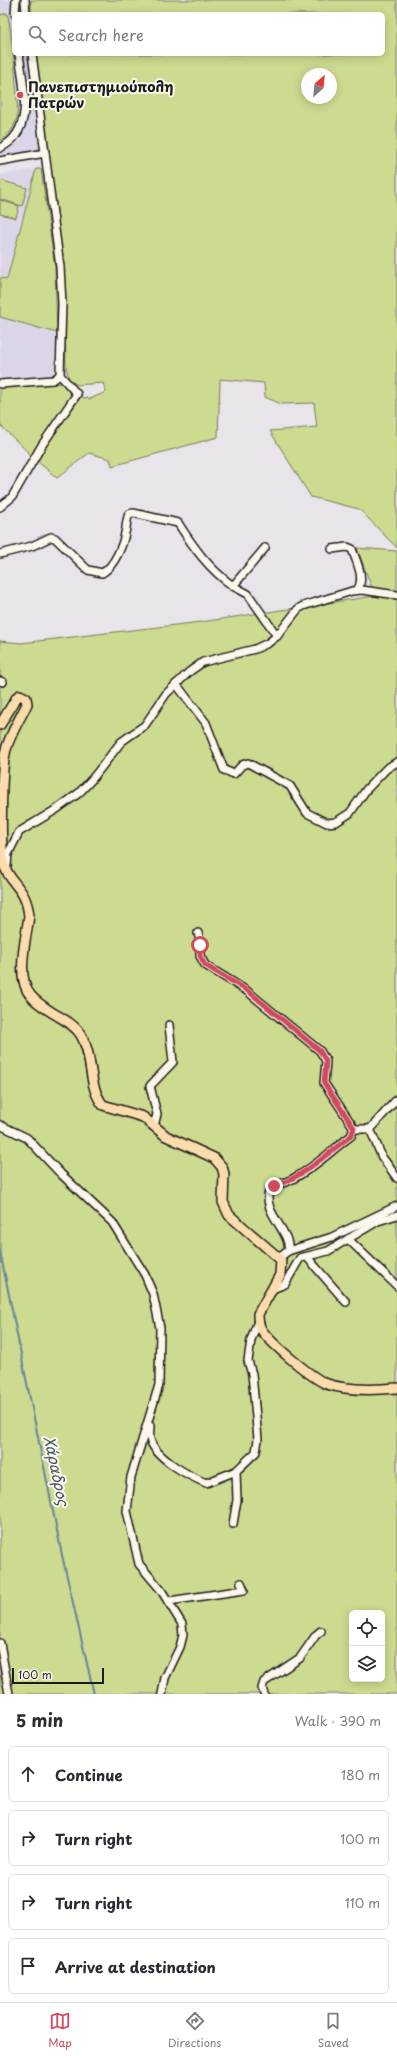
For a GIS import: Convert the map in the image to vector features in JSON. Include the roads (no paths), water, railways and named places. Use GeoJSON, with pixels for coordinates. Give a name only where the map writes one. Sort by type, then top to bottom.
{"type":"FeatureCollection","features":[{"type":"Feature","properties":{"kind":"main road"},"geometry":{"type":"LineString","coordinates":[[0,725],[17,697],[20,695],[26,698],[27,704],[5,753],[3,770],[2,852],[3,864],[25,896],[28,906],[29,916],[22,975],[26,989],[37,1003],[69,1023],[81,1036],[86,1051],[94,1089],[103,1105],[143,1117],[166,1136],[192,1147],[214,1158],[218,1162],[224,1174],[223,1202],[229,1215],[279,1258],[281,1267],[272,1289],[260,1308],[258,1321],[260,1328],[270,1340],[310,1374],[326,1384],[348,1389],[397,1388]]}},
{"type":"Feature","properties":{"kind":"street"},"geometry":{"type":"LineString","coordinates":[[15,12],[16,0]]}},
{"type":"Feature","properties":{"kind":"street"},"geometry":{"type":"LineString","coordinates":[[25,0],[26,12]]}},
{"type":"Feature","properties":{"kind":"street"},"geometry":{"type":"LineString","coordinates":[[0,148],[16,135],[24,114],[19,56]]}},
{"type":"Feature","properties":{"kind":"street"},"geometry":{"type":"LineString","coordinates":[[0,507],[12,497],[42,445],[77,394],[60,375],[62,304],[60,267],[32,56]]}},
{"type":"Feature","properties":{"kind":"street"},"geometry":{"type":"LineString","coordinates":[[0,161],[45,153]]}},
{"type":"Feature","properties":{"kind":"street"},"geometry":{"type":"LineString","coordinates":[[0,384],[53,380],[60,375]]}},
{"type":"Feature","properties":{"kind":"street"},"geometry":{"type":"LineString","coordinates":[[0,554],[32,546],[51,537],[55,538],[88,570],[102,573],[111,566],[125,533],[127,517],[129,514],[133,513],[178,523],[203,560],[217,574],[233,586],[248,594],[277,636]]}},
{"type":"Feature","properties":{"kind":"street"},"geometry":{"type":"LineString","coordinates":[[332,549],[347,547],[352,549],[361,579],[361,586],[357,590]]}},
{"type":"Feature","properties":{"kind":"street"},"geometry":{"type":"LineString","coordinates":[[233,586],[265,548]]}},
{"type":"Feature","properties":{"kind":"street"},"geometry":{"type":"LineString","coordinates":[[7,870],[8,854],[19,832],[57,809],[79,793],[124,739],[145,724],[163,698],[176,684],[203,662],[255,649],[268,643],[277,636],[298,609],[303,606],[357,590],[397,595]]}},
{"type":"Feature","properties":{"kind":"street"},"geometry":{"type":"LineString","coordinates":[[176,684],[206,723],[224,770],[234,774],[242,765],[248,763],[290,786],[307,813],[327,823],[336,822],[350,813],[366,790],[386,769],[397,762]]}},
{"type":"Feature","properties":{"kind":"street"},"geometry":{"type":"LineString","coordinates":[[198,933],[200,940],[200,956],[205,965],[248,991],[321,1052],[326,1061],[324,1083],[354,1130]]}},
{"type":"Feature","properties":{"kind":"street"},"geometry":{"type":"LineString","coordinates":[[154,1126],[157,1114],[150,1086],[173,1062],[169,1025]]}},
{"type":"Feature","properties":{"kind":"street"},"geometry":{"type":"LineString","coordinates":[[354,1130],[370,1129],[397,1099]]}},
{"type":"Feature","properties":{"kind":"street"},"geometry":{"type":"LineString","coordinates":[[0,1125],[27,1138],[61,1174],[112,1222],[145,1275],[153,1294],[160,1328],[159,1385],[151,1417],[131,1477],[127,1511],[139,1564],[169,1601],[182,1624],[180,1648],[165,1678],[162,1694]]}},
{"type":"Feature","properties":{"kind":"street"},"geometry":{"type":"LineString","coordinates":[[370,1129],[382,1157],[397,1178]]}},
{"type":"Feature","properties":{"kind":"street"},"geometry":{"type":"LineString","coordinates":[[288,1251],[290,1242],[276,1222],[270,1207],[269,1191],[274,1186],[289,1181],[302,1173],[351,1136],[354,1130]]}},
{"type":"Feature","properties":{"kind":"street"},"geometry":{"type":"LineString","coordinates":[[279,1258],[288,1251],[332,1237],[397,1206]]}},
{"type":"Feature","properties":{"kind":"street"},"geometry":{"type":"LineString","coordinates":[[272,1289],[285,1284],[296,1262],[300,1258],[328,1251],[378,1221],[397,1215]]}},
{"type":"Feature","properties":{"kind":"street"},"geometry":{"type":"LineString","coordinates":[[348,1239],[397,1286]]}},
{"type":"Feature","properties":{"kind":"street"},"geometry":{"type":"LineString","coordinates":[[307,1257],[346,1302]]}},
{"type":"Feature","properties":{"kind":"street"},"geometry":{"type":"LineString","coordinates":[[151,1417],[150,1438],[154,1448],[178,1468],[206,1483],[236,1471],[256,1452],[258,1446],[252,1374],[248,1361],[251,1340],[258,1321]]}},
{"type":"Feature","properties":{"kind":"street"},"geometry":{"type":"LineString","coordinates":[[233,1524],[237,1500],[236,1471]]}},
{"type":"Feature","properties":{"kind":"street"},"geometry":{"type":"LineString","coordinates":[[169,1601],[244,1590],[241,1583]]}},
{"type":"Feature","properties":{"kind":"street"},"geometry":{"type":"LineString","coordinates":[[264,1694],[262,1688],[264,1682],[300,1658],[316,1635],[321,1631]]}},
{"type":"Feature","properties":{"kind":"street"},"geometry":{"type":"LineString","coordinates":[[0,1643],[9,1694]]}},
{"type":"Feature","properties":{"kind":"waterway","name":"Χάραδρος"},"geometry":{"type":"LineString","coordinates":[[0,1251],[62,1555],[94,1694]]}},
{"type":"Feature","properties":{"kind":"place","name":"Πανεπιστημιούπολη Πατρών"},"geometry":{"type":"Point","coordinates":[20,95]}}]}
